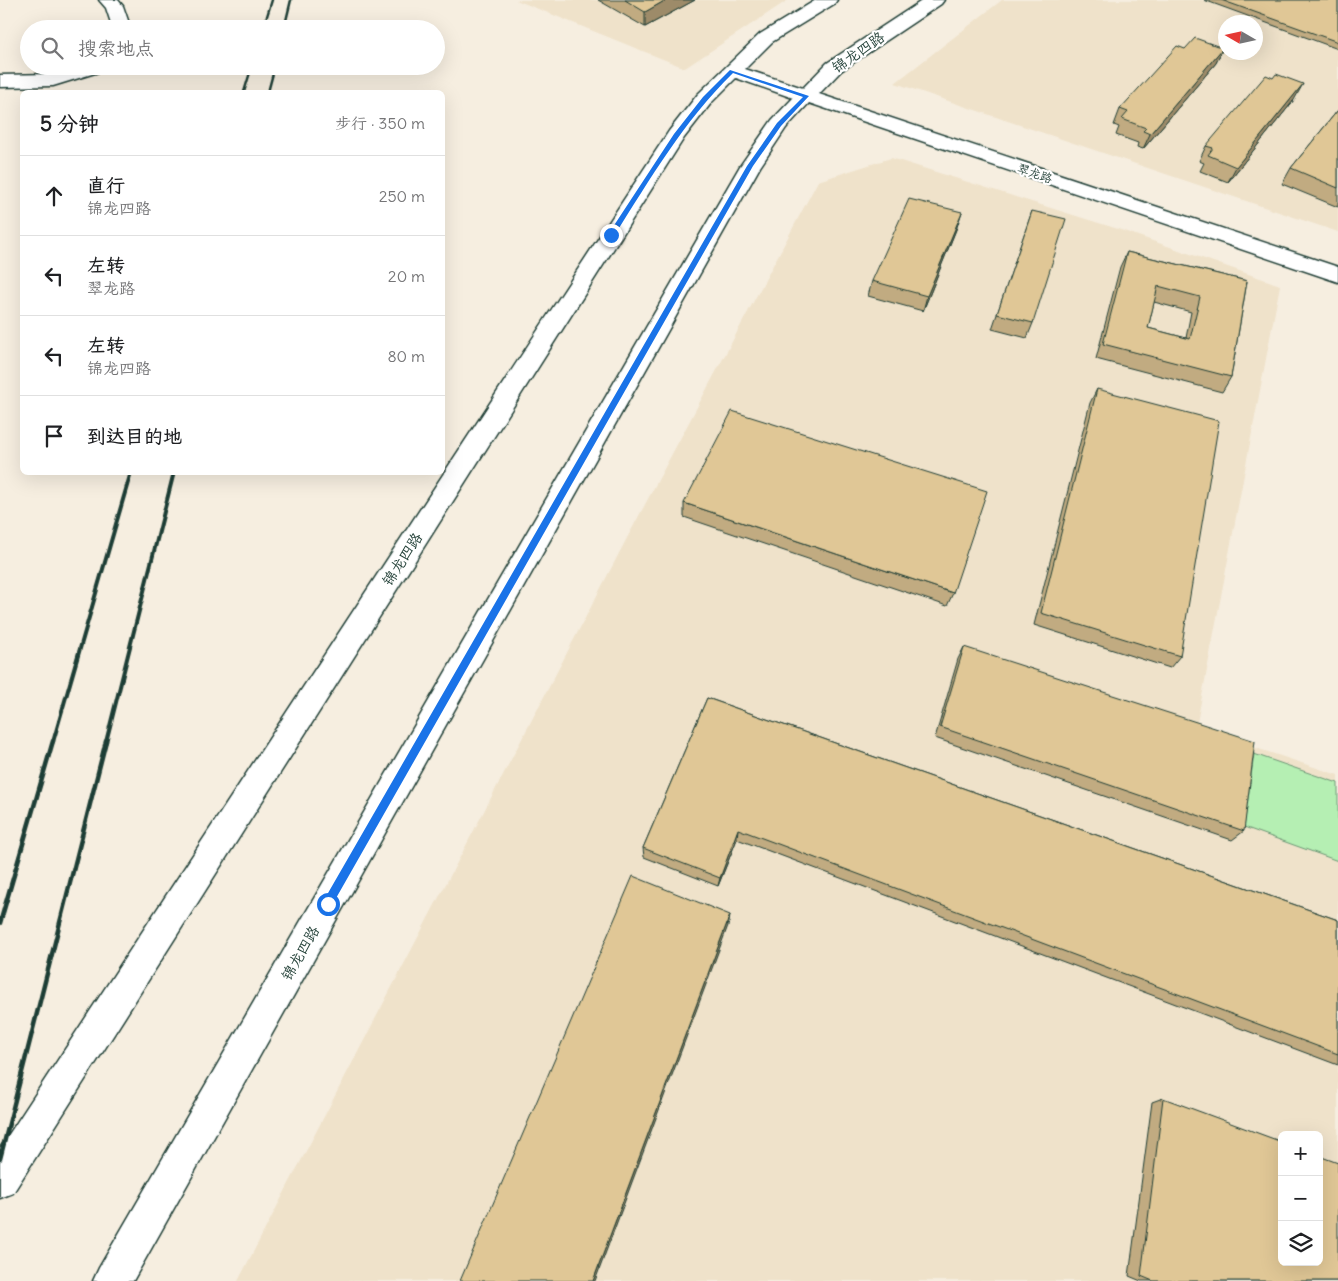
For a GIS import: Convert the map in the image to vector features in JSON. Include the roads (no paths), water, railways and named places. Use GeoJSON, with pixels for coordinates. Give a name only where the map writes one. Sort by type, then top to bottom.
{"type":"FeatureCollection","features":[{"type":"Feature","properties":{"kind":"street"},"geometry":{"type":"LineString","coordinates":[[108,0],[114,6],[119,20]]}},
{"type":"Feature","properties":{"kind":"street","name":"锦龙四路"},"geometry":{"type":"LineString","coordinates":[[0,1180],[676,135],[705,98],[766,38],[828,0]]}},
{"type":"Feature","properties":{"kind":"street","name":"锦龙四路"},"geometry":{"type":"LineString","coordinates":[[112,1281],[750,166],[779,124],[834,67],[935,0]]}},
{"type":"Feature","properties":{"kind":"street","name":"翠龙路"},"geometry":{"type":"LineString","coordinates":[[732,71],[1338,275]]}},
{"type":"Feature","properties":{"kind":"street"},"geometry":{"type":"LineString","coordinates":[[0,81],[53,80],[69,75]]}},
{"type":"Feature","properties":{"kind":"railway"},"geometry":{"type":"LineString","coordinates":[[266,20],[272,0]]}},
{"type":"Feature","properties":{"kind":"railway"},"geometry":{"type":"LineString","coordinates":[[286,20],[291,0]]}},
{"type":"Feature","properties":{"kind":"railway"},"geometry":{"type":"LineString","coordinates":[[245,90],[249,75]]}},
{"type":"Feature","properties":{"kind":"railway"},"geometry":{"type":"LineString","coordinates":[[269,90],[273,75]]}},
{"type":"Feature","properties":{"kind":"railway"},"geometry":{"type":"LineString","coordinates":[[53,742],[130,475]]}},
{"type":"Feature","properties":{"kind":"railway"},"geometry":{"type":"LineString","coordinates":[[106,742],[173,475]]}},
{"type":"Feature","properties":{"kind":"railway"},"geometry":{"type":"LineString","coordinates":[[0,923],[53,741]]}},
{"type":"Feature","properties":{"kind":"railway"},"geometry":{"type":"LineString","coordinates":[[0,1159],[106,741]]}}]}
